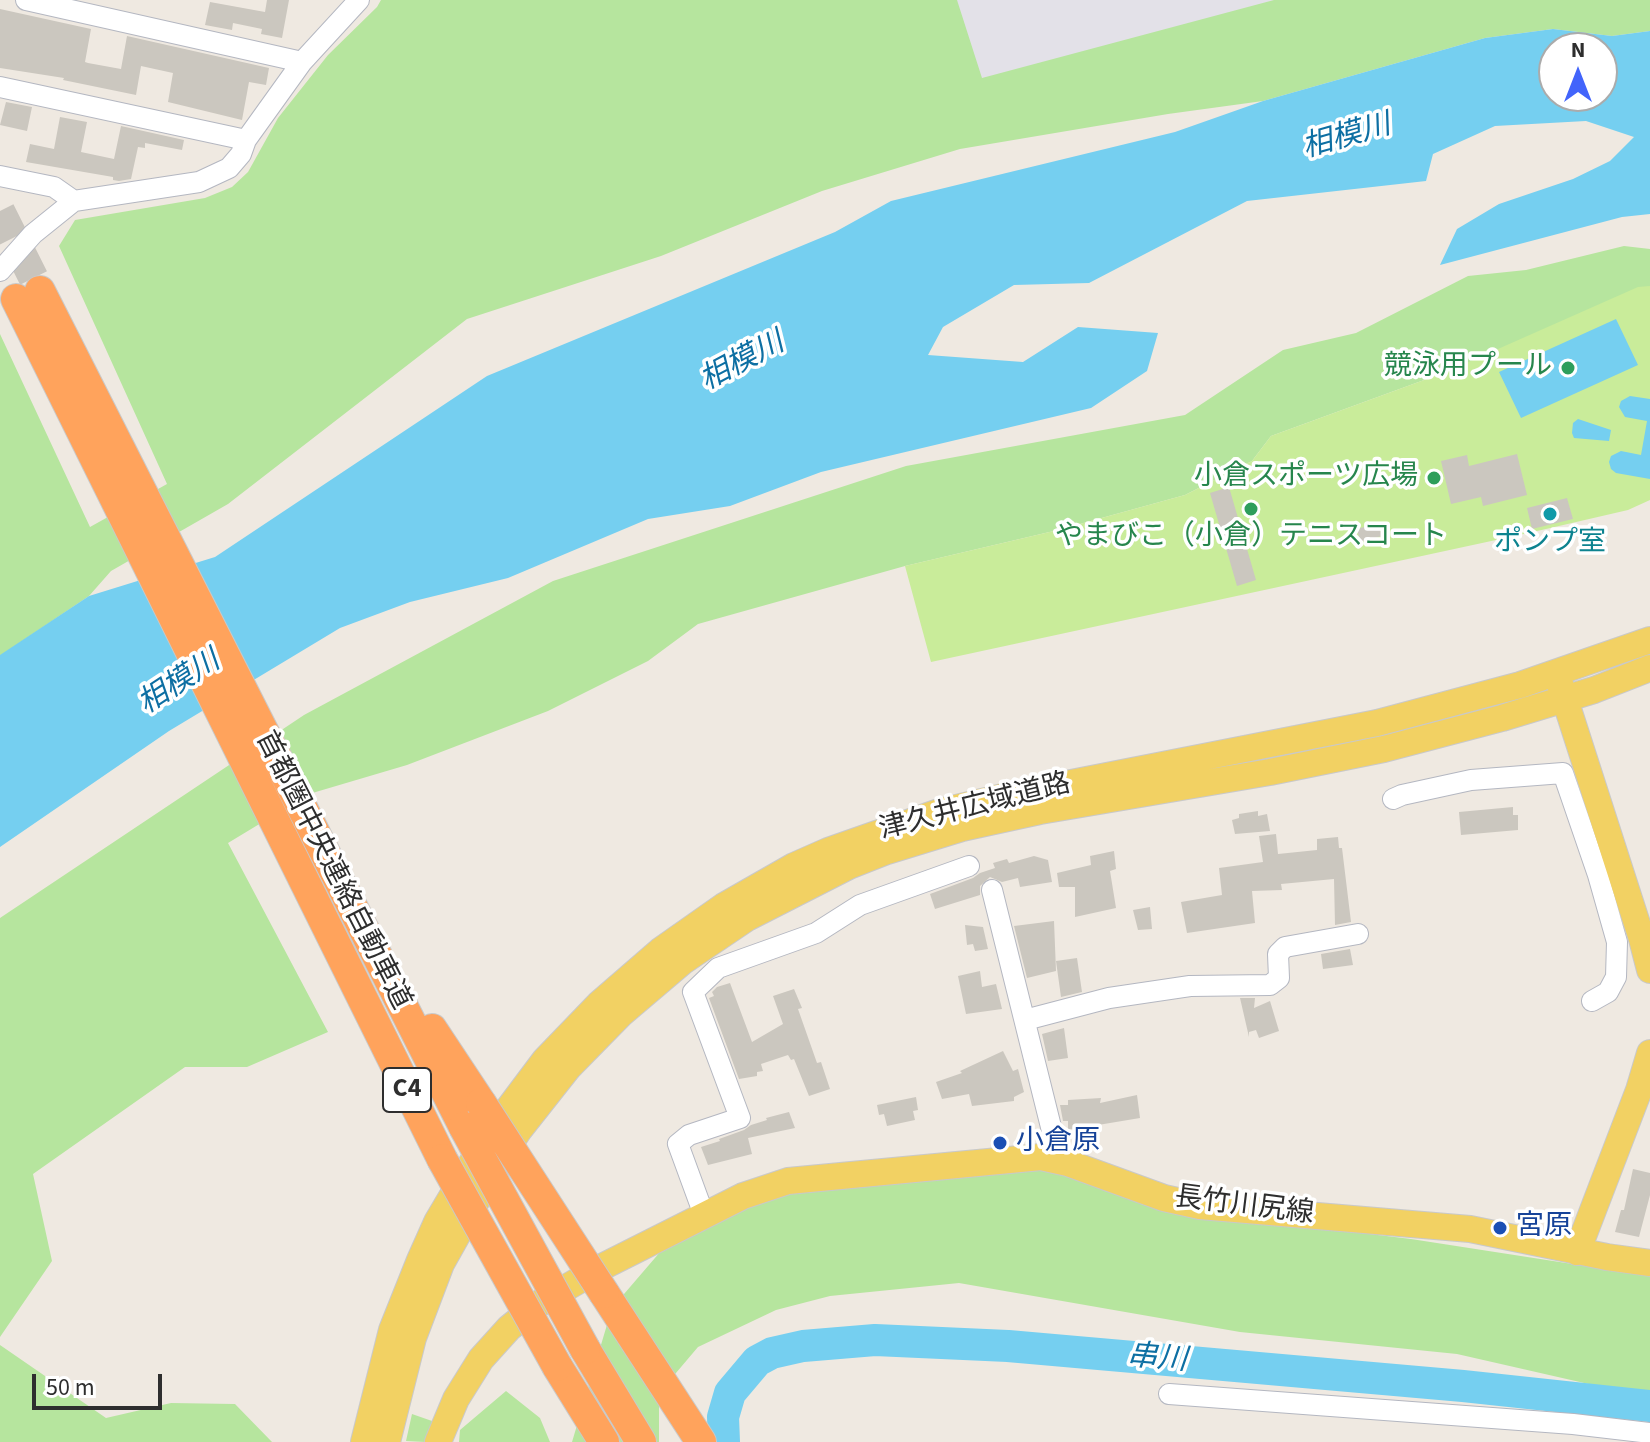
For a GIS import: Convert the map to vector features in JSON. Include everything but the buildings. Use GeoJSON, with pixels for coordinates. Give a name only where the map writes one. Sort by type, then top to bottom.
{"type":"FeatureCollection","features":[{"type":"Feature","properties":{"kind":"highway","name":"首都圏中央連絡自動車道"},"geometry":{"type":"LineString","coordinates":[[472,1115],[349,904],[28,295],[372,1020],[442,1159],[557,1366],[604,1442]]}},
{"type":"Feature","properties":{"kind":"highway","name":"C4"},"geometry":{"type":"LineString","coordinates":[[472,1115],[585,1349],[641,1442]]}},
{"type":"Feature","properties":{"kind":"highway"},"geometry":{"type":"LineString","coordinates":[[472,1115],[701,1442]]}},
{"type":"Feature","properties":{"kind":"highway"},"geometry":{"type":"LineString","coordinates":[[557,1366],[592,1442]]}},
{"type":"Feature","properties":{"kind":"main road","name":"津久井広域道路"},"geometry":{"type":"LineString","coordinates":[[364,1442],[381,1368],[415,1271],[437,1222],[488,1136],[545,1060],[600,1003],[660,951],[724,906],[794,866],[828,851],[939,812],[1015,794],[1367,725],[1557,674],[1650,640]]}},
{"type":"Feature","properties":{"kind":"main road","name":"津久井広域道路"},"geometry":{"type":"LineString","coordinates":[[387,1442],[409,1351],[441,1264],[519,1130],[568,1068],[622,1013],[682,962],[747,918],[849,866],[962,828],[1040,811],[1372,752],[1463,730],[1565,699],[1650,668]]}},
{"type":"Feature","properties":{"kind":"main road"},"geometry":{"type":"LineString","coordinates":[[1557,674],[1610,873],[1650,970]]}},
{"type":"Feature","properties":{"kind":"main road"},"geometry":{"type":"LineString","coordinates":[[1577,1252],[1639,1090],[1650,1053]]}},
{"type":"Feature","properties":{"kind":"main road","name":"長竹川尻線"},"geometry":{"type":"LineString","coordinates":[[438,1442],[460,1391],[495,1341],[540,1303],[704,1215],[759,1189],[788,1181],[1041,1157],[1129,1187],[1200,1206],[1470,1229],[1577,1252],[1650,1263]]}},
{"type":"Feature","properties":{"kind":"street"},"geometry":{"type":"LineString","coordinates":[[26,0],[302,62]]}},
{"type":"Feature","properties":{"kind":"street"},"geometry":{"type":"LineString","coordinates":[[0,271],[33,234],[74,201],[207,179],[229,168],[302,62],[359,0]]}},
{"type":"Feature","properties":{"kind":"street"},"geometry":{"type":"LineString","coordinates":[[0,87],[246,140]]}},
{"type":"Feature","properties":{"kind":"street"},"geometry":{"type":"LineString","coordinates":[[0,176],[54,187],[74,201]]}},
{"type":"Feature","properties":{"kind":"street"},"geometry":{"type":"LineString","coordinates":[[1393,799],[1471,780],[1563,773],[1610,873],[1617,942],[1616,977],[1608,992],[1592,1001]]}},
{"type":"Feature","properties":{"kind":"street"},"geometry":{"type":"LineString","coordinates":[[704,1215],[678,1144],[689,1135],[740,1118],[693,992],[718,968],[816,933],[860,905],[969,866]]}},
{"type":"Feature","properties":{"kind":"street"},"geometry":{"type":"LineString","coordinates":[[992,890],[1055,1143],[1056,1160]]}},
{"type":"Feature","properties":{"kind":"street"},"geometry":{"type":"LineString","coordinates":[[1025,1020],[1109,998],[1190,986],[1270,985],[1279,978],[1278,954],[1285,947],[1358,934]]}},
{"type":"Feature","properties":{"kind":"street"},"geometry":{"type":"LineString","coordinates":[[1169,1394],[1573,1424],[1650,1433]]}},
{"type":"Feature","properties":{"kind":"shaded area"},"geometry":{"type":"Polygon","coordinates":[[[949,0],[1302,0],[976,90],[949,0]]]}},
{"type":"Feature","properties":{"kind":"green space"},"geometry":{"type":"Polygon","coordinates":[[[381,0],[957,0],[982,78],[1274,0],[1650,0],[1650,31],[1618,35],[1618,32],[1553,29],[1485,38],[1263,101],[960,149],[822,191],[661,256],[467,319],[228,504],[111,571],[89,596],[0,656],[0,334],[90,527],[167,484],[59,246],[75,220],[205,198],[232,187],[248,172],[278,118],[328,55],[381,0]]]}},
{"type":"Feature","properties":{"kind":"green space"},"geometry":{"type":"Polygon","coordinates":[[[1624,246],[1650,249],[1650,306],[1446,372],[1271,436],[1252,461],[1185,495],[1058,530],[905,566],[698,624],[648,661],[548,711],[407,765],[309,794],[228,843],[328,1032],[247,1067],[185,1067],[33,1174],[52,1261],[0,1337],[0,918],[304,715],[553,581],[906,466],[1185,415],[1283,350],[1356,333],[1468,276],[1526,270],[1624,246]]]}},
{"type":"Feature","properties":{"kind":"green space","name":"小倉スポーツ広場"},"geometry":{"type":"Polygon","coordinates":[[[1650,286],[1650,500],[1628,510],[1533,532],[931,662],[905,566],[1058,530],[1185,495],[1252,461],[1271,436],[1446,372],[1638,287],[1650,286]]]}},
{"type":"Feature","properties":{"kind":"green space"},"geometry":{"type":"Polygon","coordinates":[[[1050,1166],[1180,1211],[1411,1239],[1650,1276],[1650,1398],[1457,1354],[1240,1332],[959,1283],[830,1296],[776,1310],[698,1347],[659,1393],[659,1442],[572,1442],[612,1308],[679,1230],[789,1189],[1050,1166]]]}},
{"type":"Feature","properties":{"kind":"green space"},"geometry":{"type":"Polygon","coordinates":[[[0,1345],[106,1418],[171,1403],[235,1404],[272,1442],[0,1442],[0,1345]]]}},
{"type":"Feature","properties":{"kind":"green space"},"geometry":{"type":"Polygon","coordinates":[[[506,1391],[540,1418],[550,1442],[459,1442],[460,1430],[506,1391]]]}},
{"type":"Feature","properties":{"kind":"green space"},"geometry":{"type":"Polygon","coordinates":[[[412,1414],[432,1421],[425,1442],[406,1441],[412,1414]]]}},
{"type":"Feature","properties":{"kind":"water","name":"相模川"},"geometry":{"type":"Polygon","coordinates":[[[1553,29],[1578,32],[1538,32],[1538,112],[1618,112],[1618,35],[1650,31],[1650,214],[1622,217],[1440,265],[1457,229],[1499,204],[1573,179],[1610,161],[1634,137],[1586,121],[1495,126],[1433,154],[1426,181],[1247,201],[1089,283],[1014,285],[943,327],[928,355],[1023,362],[1078,327],[1158,333],[1147,371],[1091,408],[821,472],[730,506],[648,519],[508,578],[410,602],[340,628],[169,731],[0,847],[0,655],[89,596],[215,557],[487,376],[835,232],[891,201],[1175,132],[1263,101],[1485,38],[1553,29]]]}},
{"type":"Feature","properties":{"kind":"water","name":"競泳用プール"},"geometry":{"type":"Polygon","coordinates":[[[1616,319],[1638,365],[1521,418],[1499,372],[1616,319]]]}},
{"type":"Feature","properties":{"kind":"water"},"geometry":{"type":"Polygon","coordinates":[[[1630,396],[1650,399],[1650,479],[1616,473],[1609,462],[1611,456],[1621,451],[1641,455],[1647,421],[1625,417],[1619,407],[1621,401],[1630,396]]]}},
{"type":"Feature","properties":{"kind":"water"},"geometry":{"type":"Polygon","coordinates":[[[1578,419],[1611,430],[1609,441],[1574,438],[1573,423],[1578,419]]]}},
{"type":"Feature","properties":{"kind":"waterway","name":"串川"},"geometry":{"type":"LineString","coordinates":[[724,1442],[723,1417],[730,1393],[757,1361],[772,1353],[803,1346],[875,1340],[1008,1346],[1463,1386],[1650,1406]]}},
{"type":"Feature","properties":{"kind":"tunnel"},"geometry":{"type":"LineString","coordinates":[[0,211],[40,291]]}},
{"type":"Feature","properties":{"kind":"place","name":"競泳用プール"},"geometry":{"type":"Point","coordinates":[1568,368]}},
{"type":"Feature","properties":{"kind":"place","name":"小倉スポーツ広場"},"geometry":{"type":"Point","coordinates":[1434,478]}},
{"type":"Feature","properties":{"kind":"place","name":"やまびこ（小倉）テニスコート"},"geometry":{"type":"Point","coordinates":[1251,509]}},
{"type":"Feature","properties":{"kind":"place","name":"ポンプ室"},"geometry":{"type":"Point","coordinates":[1550,514]}},
{"type":"Feature","properties":{"kind":"place","name":"小倉原"},"geometry":{"type":"Point","coordinates":[1000,1143]}},
{"type":"Feature","properties":{"kind":"place","name":"宮原"},"geometry":{"type":"Point","coordinates":[1500,1228]}}]}
